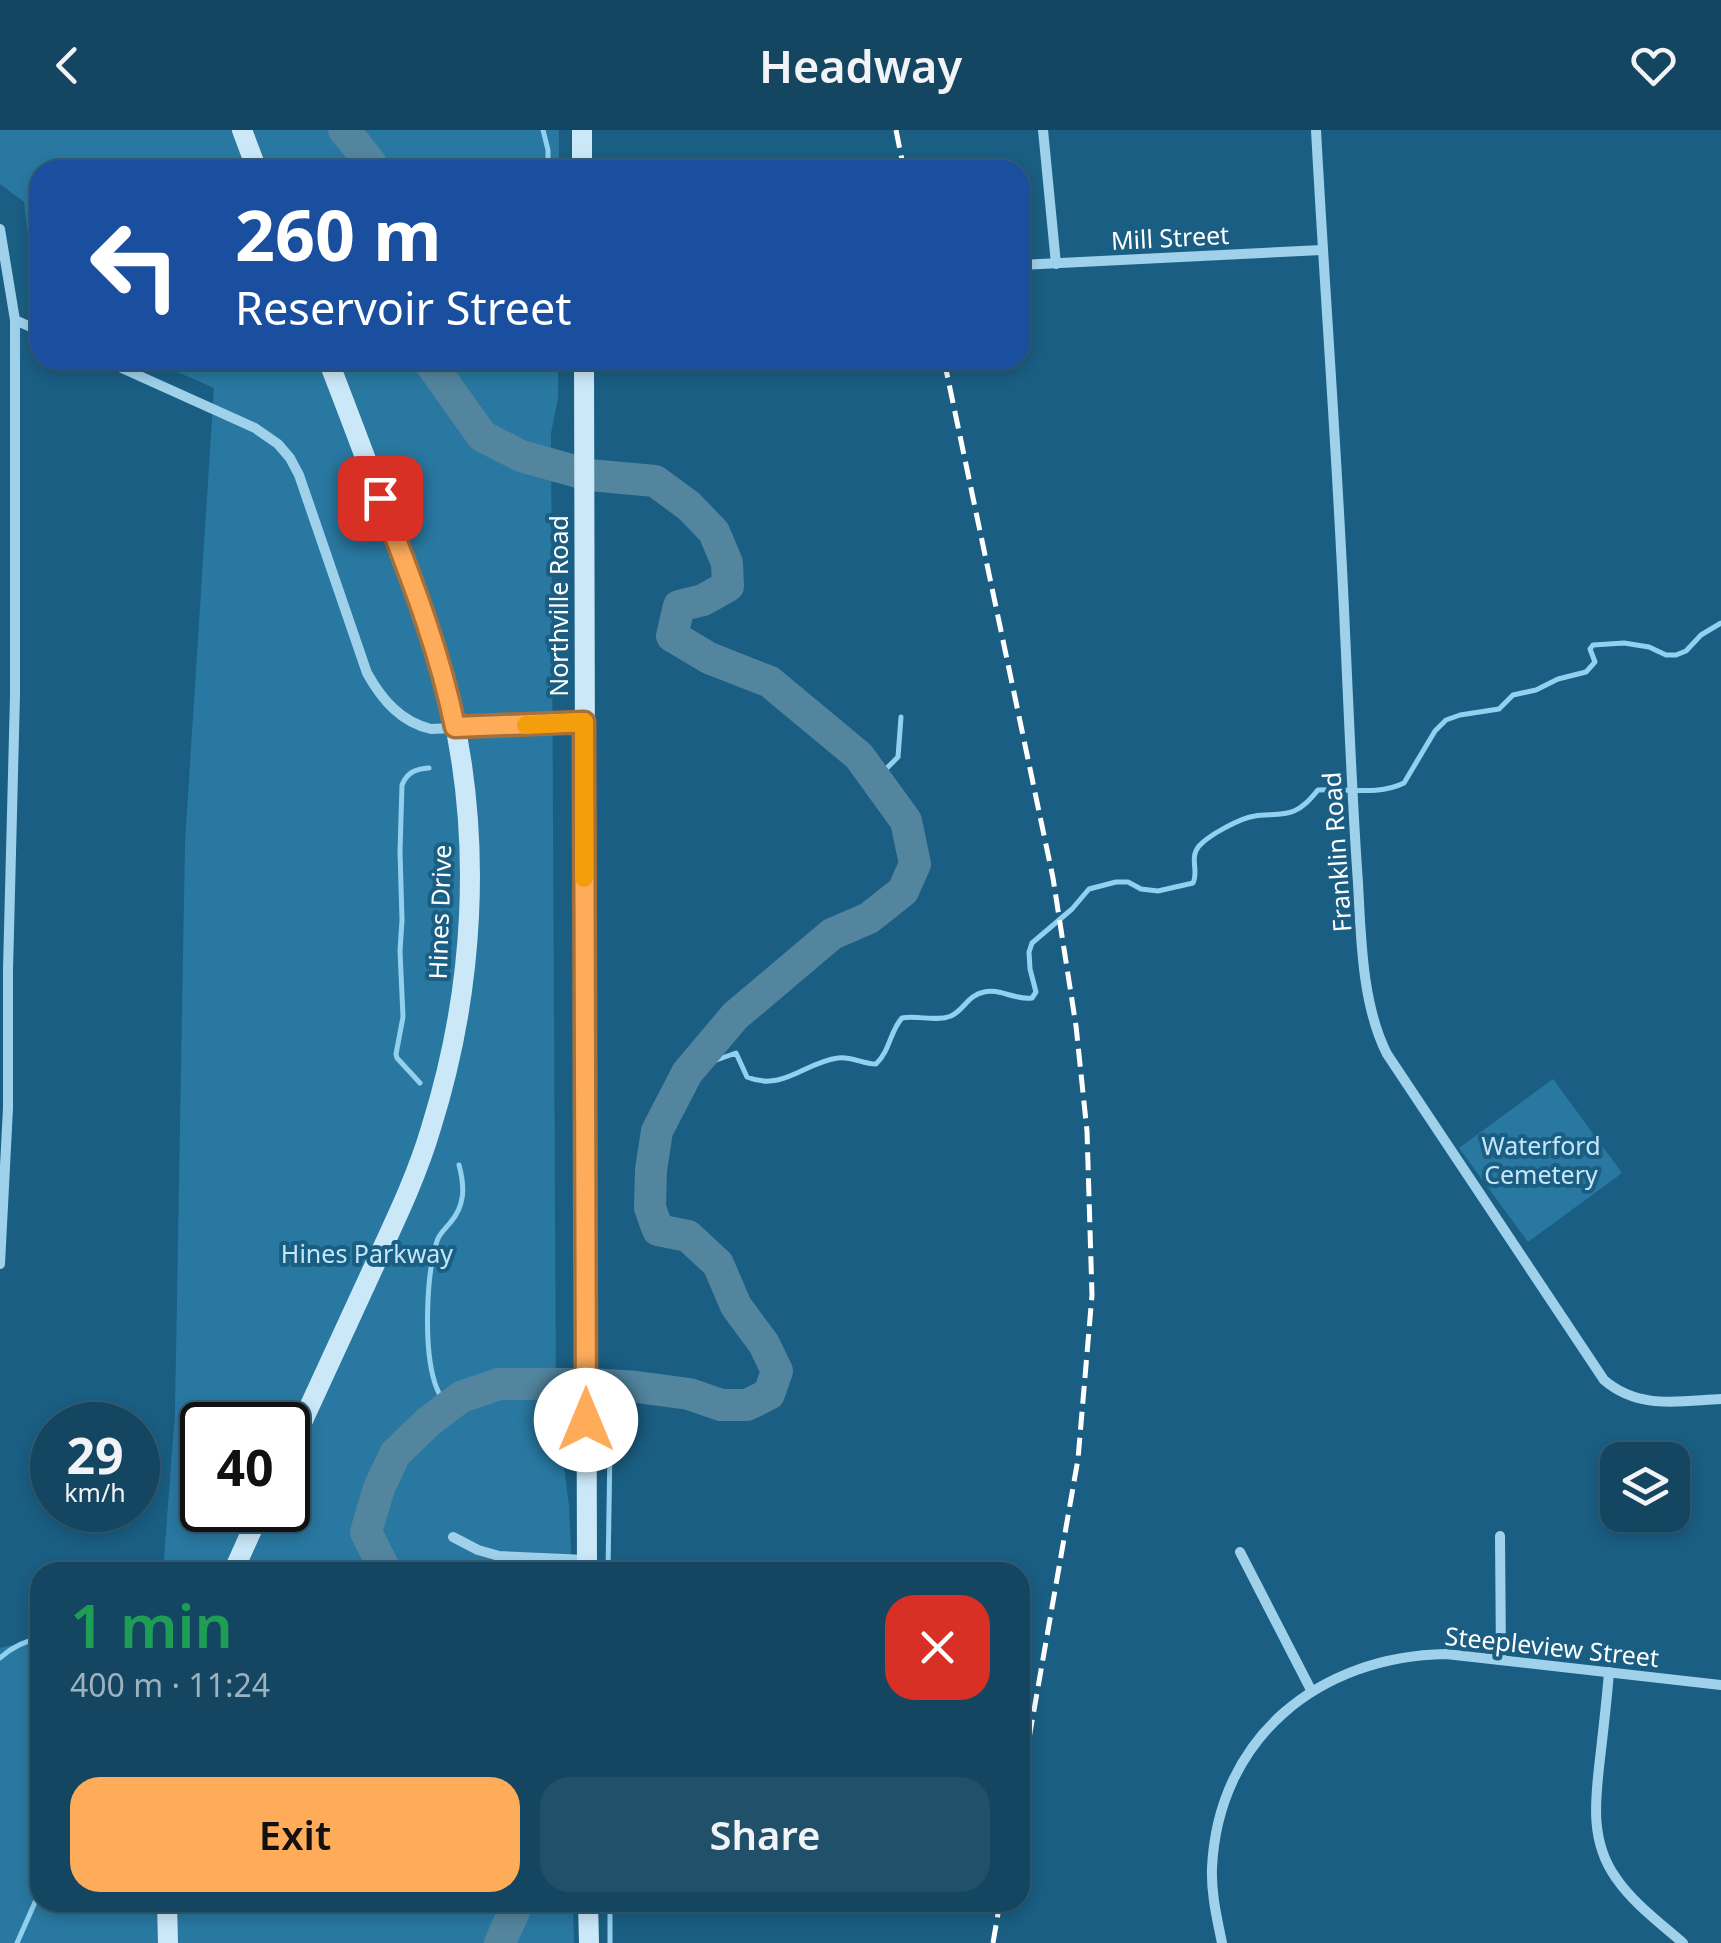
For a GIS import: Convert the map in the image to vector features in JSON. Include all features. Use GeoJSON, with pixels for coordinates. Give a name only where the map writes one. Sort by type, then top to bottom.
{"type":"FeatureCollection","features":[{"type":"Feature","properties":{"kind":"street"},"geometry":{"type":"LineString","coordinates":[[242,130],[253,160]]}},
{"type":"Feature","properties":{"kind":"street"},"geometry":{"type":"LineString","coordinates":[[582,130],[582,160]]}},
{"type":"Feature","properties":{"kind":"street"},"geometry":{"type":"LineString","coordinates":[[1043,130],[1056,264]]}},
{"type":"Feature","properties":{"kind":"street","name":"Franklin Road"},"geometry":{"type":"LineString","coordinates":[[1316,130],[1352,798],[1360,921],[1374,1026],[1387,1054],[1604,1380],[1640,1400],[1721,1399]]}},
{"type":"Feature","properties":{"kind":"street"},"geometry":{"type":"LineString","coordinates":[[0,230],[16,320],[15,695],[0,1264]]}},
{"type":"Feature","properties":{"kind":"street","name":"Mill Street"},"geometry":{"type":"LineString","coordinates":[[1030,264],[1322,250]]}},
{"type":"Feature","properties":{"kind":"street"},"geometry":{"type":"LineString","coordinates":[[16,320],[30,326]]}},
{"type":"Feature","properties":{"kind":"street"},"geometry":{"type":"LineString","coordinates":[[126,370],[255,428],[290,458],[367,674],[393,709],[411,723],[432,729],[584,722]]}},
{"type":"Feature","properties":{"kind":"street","name":"Hines Drive"},"geometry":{"type":"LineString","coordinates":[[310,1405],[408,1192],[431,1130],[463,988],[470,900],[467,812],[455,727],[442,674],[419,601],[332,370]]}},
{"type":"Feature","properties":{"kind":"street","name":"Northville Road"},"geometry":{"type":"LineString","coordinates":[[584,370],[587,1562]]}},
{"type":"Feature","properties":{"kind":"street"},"geometry":{"type":"LineString","coordinates":[[238,1562],[251,1532]]}},
{"type":"Feature","properties":{"kind":"street"},"geometry":{"type":"LineString","coordinates":[[1500,1536],[1500,1660]]}},
{"type":"Feature","properties":{"kind":"street"},"geometry":{"type":"LineString","coordinates":[[453,1537],[498,1556],[551,1562]]}},
{"type":"Feature","properties":{"kind":"street"},"geometry":{"type":"LineString","coordinates":[[1240,1552],[1311,1690]]}},
{"type":"Feature","properties":{"kind":"street","name":"Steepleview Street"},"geometry":{"type":"LineString","coordinates":[[1222,1943],[1212,1877],[1223,1807],[1256,1744],[1275,1721],[1311,1690],[1358,1668],[1405,1656],[1446,1654],[1721,1685]]}},
{"type":"Feature","properties":{"kind":"street"},"geometry":{"type":"LineString","coordinates":[[1610,1672],[1596,1798],[1596,1831],[1601,1850],[1626,1890],[1682,1943]]}},
{"type":"Feature","properties":{"kind":"street"},"geometry":{"type":"LineString","coordinates":[[167,1912],[168,1943]]}},
{"type":"Feature","properties":{"kind":"street"},"geometry":{"type":"LineString","coordinates":[[588,1912],[588,1943]]}},
{"type":"Feature","properties":{"kind":"green space"},"geometry":{"type":"Polygon","coordinates":[[[0,130],[559,130],[559,160],[30,160],[30,253],[24,202],[0,184],[0,130]]]}},
{"type":"Feature","properties":{"kind":"green space","name":"Hines Parkway"},"geometry":{"type":"Polygon","coordinates":[[[173,370],[558,370],[558,398],[551,433],[556,1403],[572,1562],[164,1562],[175,1412],[185,842],[214,388],[173,370]]]}},
{"type":"Feature","properties":{"kind":"green space","name":"Waterford Cemetery"},"geometry":{"type":"Polygon","coordinates":[[[1553,1079],[1622,1173],[1528,1242],[1459,1148],[1553,1079]]]}},
{"type":"Feature","properties":{"kind":"green space"},"geometry":{"type":"Polygon","coordinates":[[[30,1640],[30,1912],[573,1912],[574,1943],[0,1943],[0,1648],[30,1640]]]}},
{"type":"Feature","properties":{"kind":"waterway"},"geometry":{"type":"LineString","coordinates":[[344,130],[368,160]]}},
{"type":"Feature","properties":{"kind":"waterway"},"geometry":{"type":"LineString","coordinates":[[543,130],[548,160]]}},
{"type":"Feature","properties":{"kind":"waterway"},"geometry":{"type":"LineString","coordinates":[[381,1562],[366,1532],[379,1488],[395,1454],[461,1397],[499,1384],[637,1387],[689,1394],[721,1405],[747,1405],[769,1394],[777,1371],[764,1344],[736,1306],[718,1264],[688,1236],[658,1230],[650,1208],[657,1131],[687,1073],[735,1016],[832,934],[869,918],[903,891],[915,864],[906,821],[859,756],[770,682],[709,658],[672,636],[679,606],[703,600],[728,586],[727,563],[714,532],[689,506],[655,481],[589,475],[521,456],[482,436],[435,370]]}},
{"type":"Feature","properties":{"kind":"waterway"},"geometry":{"type":"LineString","coordinates":[[691,1069],[736,1053],[747,1077],[760,1081],[783,1079],[838,1058],[876,1064],[902,1018],[951,1016],[984,992],[1032,998],[1036,992],[1030,969],[1032,943],[1089,889],[1128,882],[1158,891],[1193,883],[1196,851],[1217,832],[1249,817],[1294,811],[1318,790],[1373,790],[1404,783],[1435,731],[1446,720],[1499,709],[1513,695],[1586,672],[1595,662],[1590,649],[1593,645],[1624,643],[1676,655],[1721,623]]}},
{"type":"Feature","properties":{"kind":"waterway"},"geometry":{"type":"LineString","coordinates":[[876,779],[898,757],[901,717]]}},
{"type":"Feature","properties":{"kind":"waterway"},"geometry":{"type":"LineString","coordinates":[[420,1083],[396,1054],[403,1017],[400,851],[402,785],[412,772],[429,768]]}},
{"type":"Feature","properties":{"kind":"waterway"},"geometry":{"type":"LineString","coordinates":[[446,1408],[431,1366],[429,1291],[438,1238],[461,1203],[459,1165]]}},
{"type":"Feature","properties":{"kind":"waterway"},"geometry":{"type":"LineString","coordinates":[[608,1562],[611,1386]]}},
{"type":"Feature","properties":{"kind":"waterway"},"geometry":{"type":"LineString","coordinates":[[0,1658],[30,1641]]}},
{"type":"Feature","properties":{"kind":"waterway"},"geometry":{"type":"LineString","coordinates":[[17,1943],[31,1912]]}},
{"type":"Feature","properties":{"kind":"waterway"},"geometry":{"type":"LineString","coordinates":[[500,1943],[514,1912]]}},
{"type":"Feature","properties":{"kind":"waterway"},"geometry":{"type":"LineString","coordinates":[[610,1912],[610,1943]]}},
{"type":"Feature","properties":{"kind":"railway"},"geometry":{"type":"LineString","coordinates":[[896,130],[902,160]]}},
{"type":"Feature","properties":{"kind":"railway"},"geometry":{"type":"LineString","coordinates":[[946,370],[1053,878],[1076,1026],[1087,1131],[1092,1295],[1078,1459],[1030,1733]]}},
{"type":"Feature","properties":{"kind":"railway"},"geometry":{"type":"LineString","coordinates":[[993,1943],[998,1912]]}},
{"type":"Feature","properties":{"kind":"slow traffic"},"geometry":{"type":"LineString","coordinates":[[526,725],[584,722],[584,878]]}},
{"type":"Feature","properties":{"kind":"route"},"geometry":{"type":"LineString","coordinates":[[380,498],[419,601],[455,727],[584,722],[586,1420]]}}]}
